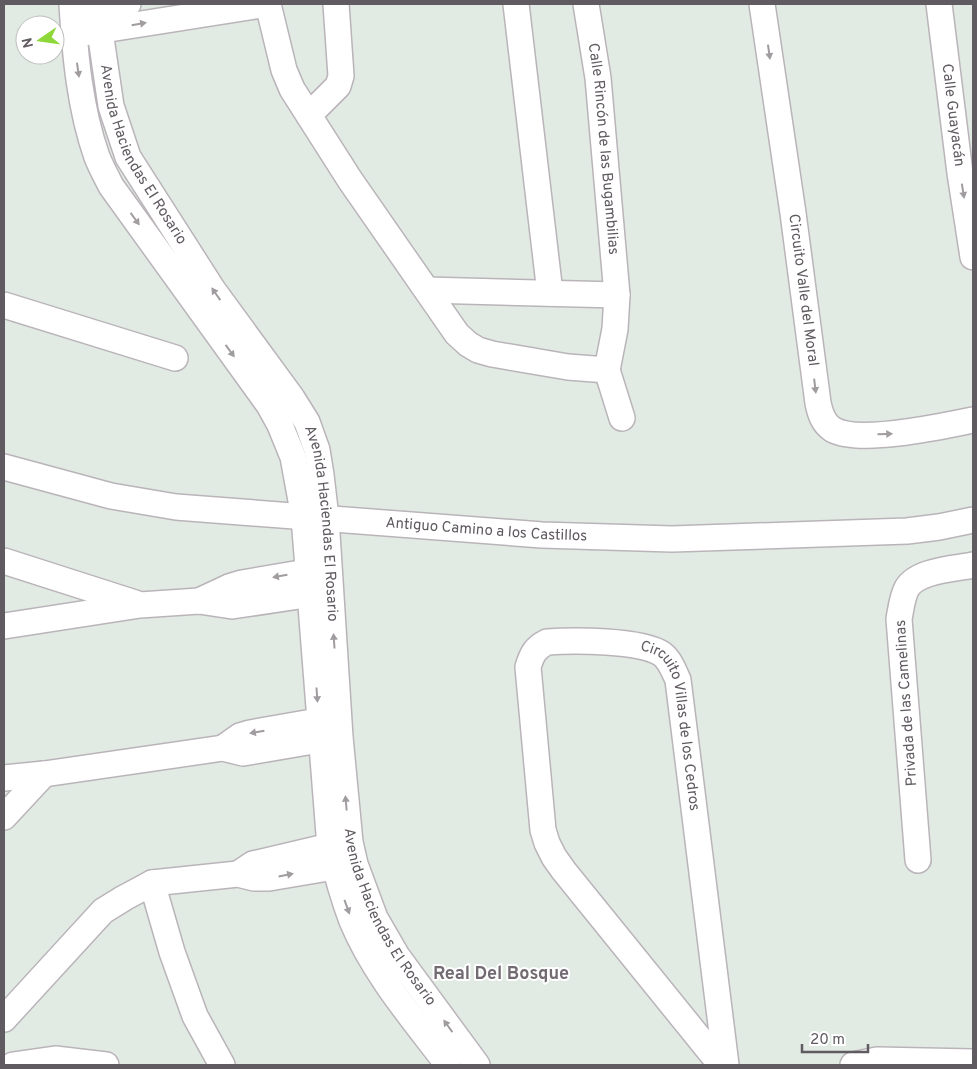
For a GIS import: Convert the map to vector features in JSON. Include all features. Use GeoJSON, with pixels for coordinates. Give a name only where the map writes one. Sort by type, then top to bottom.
{"type":"FeatureCollection","features":[{"type":"Feature","properties":{"kind":"street"},"geometry":{"type":"LineString","coordinates":[[97,15],[128,4]]}},
{"type":"Feature","properties":{"kind":"street"},"geometry":{"type":"LineString","coordinates":[[72,17],[196,14],[268,4],[284,70],[292,89],[350,180],[457,334],[478,350],[492,354],[568,367],[607,370],[622,418]]}},
{"type":"Feature","properties":{"kind":"street"},"geometry":{"type":"LineString","coordinates":[[309,115],[338,86],[341,76],[336,4]]}},
{"type":"Feature","properties":{"kind":"street"},"geometry":{"type":"LineString","coordinates":[[516,4],[550,293]]}},
{"type":"Feature","properties":{"kind":"street","name":"Calle Rincón de las Bugambilias"},"geometry":{"type":"LineString","coordinates":[[586,4],[598,78],[617,295],[616,329],[607,370]]}},
{"type":"Feature","properties":{"kind":"street","name":"Circuito Valle del Moral"},"geometry":{"type":"LineString","coordinates":[[762,4],[820,413],[830,428],[837,432],[850,434],[899,434],[973,420]]}},
{"type":"Feature","properties":{"kind":"street","name":"Calle Guayacán"},"geometry":{"type":"LineString","coordinates":[[939,4],[960,173],[973,257]]}},
{"type":"Feature","properties":{"kind":"street","name":"Avenida Haciendas El Rosario"},"geometry":{"type":"LineString","coordinates":[[97,15],[111,106],[128,157],[214,290],[275,394]]}},
{"type":"Feature","properties":{"kind":"street","name":"Avenida Haciendas El Rosario"},"geometry":{"type":"LineString","coordinates":[[72,17],[80,84],[90,131],[98,159],[111,186],[275,394],[307,422],[317,450],[315,517],[330,729],[342,855],[353,922],[362,941],[390,987],[448,1065]]}},
{"type":"Feature","properties":{"kind":"street"},"geometry":{"type":"LineString","coordinates":[[428,290],[617,295]]}},
{"type":"Feature","properties":{"kind":"street"},"geometry":{"type":"LineString","coordinates":[[7,301],[175,358]]}},
{"type":"Feature","properties":{"kind":"street","name":"Antiguo Camino a los Castillos"},"geometry":{"type":"LineString","coordinates":[[4,467],[74,487],[139,502],[176,507],[542,535],[672,539],[907,531],[973,520]]}},
{"type":"Feature","properties":{"kind":"street"},"geometry":{"type":"LineString","coordinates":[[4,562],[140,605]]}},
{"type":"Feature","properties":{"kind":"street","name":"Privada de las Camelinas"},"geometry":{"type":"LineString","coordinates":[[918,860],[899,619],[902,600],[908,587],[918,578],[929,573],[973,565]]}},
{"type":"Feature","properties":{"kind":"street"},"geometry":{"type":"LineString","coordinates":[[4,626],[140,605],[199,601],[232,606],[319,581]]}},
{"type":"Feature","properties":{"kind":"street","name":"Circuito Villas de los Cedros"},"geometry":{"type":"LineString","coordinates":[[721,1065],[564,871],[546,843],[540,806],[528,667],[536,647],[547,642],[625,643],[661,654],[671,663],[678,680],[726,1065]]}},
{"type":"Feature","properties":{"kind":"street"},"geometry":{"type":"LineString","coordinates":[[4,778],[223,748],[240,736],[250,733],[330,729]]}},
{"type":"Feature","properties":{"kind":"street"},"geometry":{"type":"LineString","coordinates":[[4,817],[44,774]]}},
{"type":"Feature","properties":{"kind":"street"},"geometry":{"type":"LineString","coordinates":[[4,1019],[103,911],[152,884],[238,874],[253,864],[342,855]]}},
{"type":"Feature","properties":{"kind":"street","name":"Avenida Haciendas El Rosario"},"geometry":{"type":"LineString","coordinates":[[342,855],[397,956],[477,1065]]}},
{"type":"Feature","properties":{"kind":"street"},"geometry":{"type":"LineString","coordinates":[[152,884],[172,952],[195,1016],[222,1065]]}},
{"type":"Feature","properties":{"kind":"street"},"geometry":{"type":"LineString","coordinates":[[13,1065],[55,1060],[106,1065]]}},
{"type":"Feature","properties":{"kind":"street"},"geometry":{"type":"LineString","coordinates":[[853,1065],[876,1060],[973,1062]]}},
{"type":"Feature","properties":{"kind":"district","name":"Real Del Bosque"},"geometry":{"type":"Point","coordinates":[501,974]}}]}
